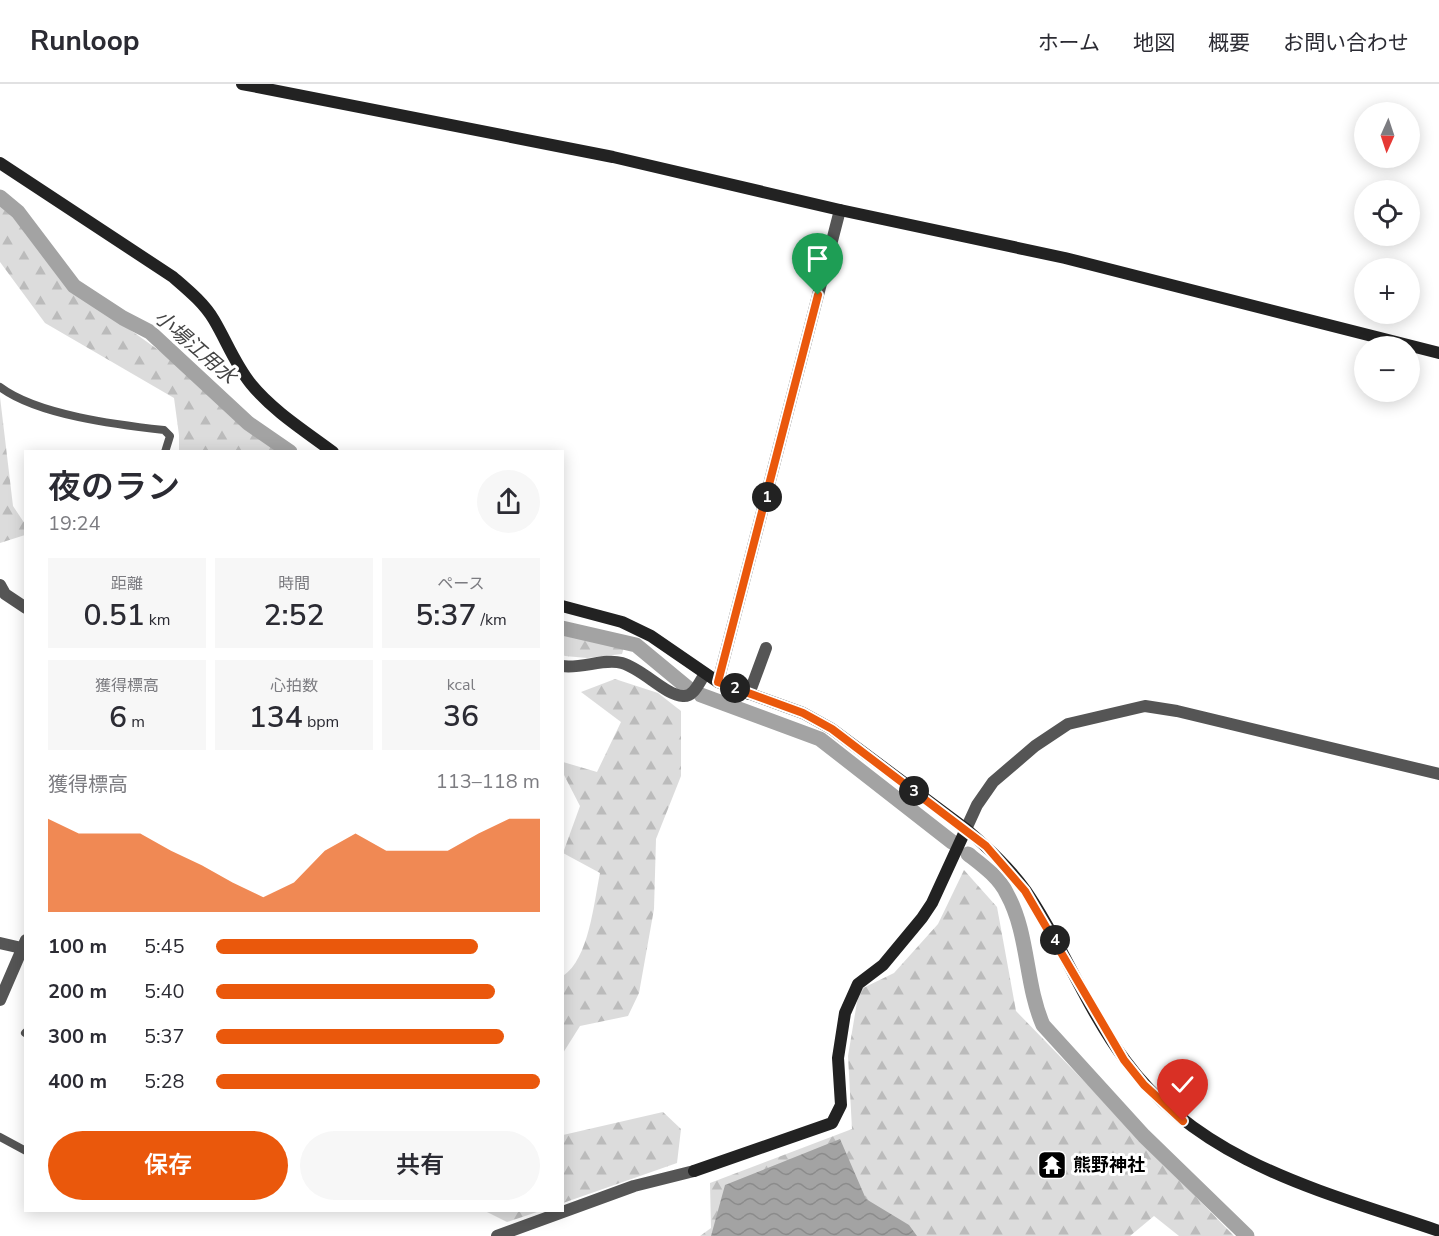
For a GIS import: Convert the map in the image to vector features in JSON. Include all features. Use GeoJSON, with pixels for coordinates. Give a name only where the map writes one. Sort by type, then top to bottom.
{"type":"FeatureCollection","features":[{"type":"Feature","properties":{"kind":"street"},"geometry":{"type":"LineString","coordinates":[[242,84],[613,157],[840,210],[1065,258],[1439,353]]}},
{"type":"Feature","properties":{"kind":"street"},"geometry":{"type":"LineString","coordinates":[[0,163],[173,277],[197,298],[214,320],[231,356],[252,385],[275,408],[330,450]]}},
{"type":"Feature","properties":{"kind":"street"},"geometry":{"type":"LineString","coordinates":[[718,682],[730,644],[840,210]]}},
{"type":"Feature","properties":{"kind":"street"},"geometry":{"type":"LineString","coordinates":[[2,592],[24,607]]}},
{"type":"Feature","properties":{"kind":"street"},"geometry":{"type":"LineString","coordinates":[[564,607],[622,622],[651,636],[718,682],[803,713],[832,729],[966,829],[986,846],[1025,891],[1124,1060],[1144,1085],[1183,1121],[1208,1140],[1263,1169],[1439,1231]]}},
{"type":"Feature","properties":{"kind":"street"},"geometry":{"type":"LineString","coordinates":[[749,694],[766,648]]}},
{"type":"Feature","properties":{"kind":"street"},"geometry":{"type":"LineString","coordinates":[[564,666],[579,667],[615,662],[625,664],[638,669],[675,694],[685,696],[692,694],[705,674]]}},
{"type":"Feature","properties":{"kind":"street"},"geometry":{"type":"LineString","coordinates":[[564,1212],[634,1186],[694,1171],[832,1123],[841,1105],[838,1058],[845,1013],[858,984],[883,965],[932,903],[977,805],[993,782],[1035,746],[1068,724],[1145,706],[1177,711],[1439,774]]}},
{"type":"Feature","properties":{"kind":"street"},"geometry":{"type":"LineString","coordinates":[[0,943],[24,946],[0,1000]]}},
{"type":"Feature","properties":{"kind":"street"},"geometry":{"type":"LineString","coordinates":[[497,1236],[563,1212]]}},
{"type":"Feature","properties":{"kind":"lane"},"geometry":{"type":"LineString","coordinates":[[0,387],[13,397],[104,423],[164,430],[170,436],[166,450]]}},
{"type":"Feature","properties":{"kind":"lane"},"geometry":{"type":"LineString","coordinates":[[0,1137],[24,1150]]}},
{"type":"Feature","properties":{"kind":"green space"},"geometry":{"type":"Polygon","coordinates":[[[0,204],[12,214],[69,286],[189,372],[248,425],[284,450],[179,450],[174,398],[45,323],[0,262],[0,204]]]}},
{"type":"Feature","properties":{"kind":"green space"},"geometry":{"type":"Polygon","coordinates":[[[0,397],[13,506],[24,522],[24,535],[0,543],[0,397]]]}},
{"type":"Feature","properties":{"kind":"green space"},"geometry":{"type":"Polygon","coordinates":[[[564,633],[625,644],[622,654],[587,658],[565,656],[564,633]]]}},
{"type":"Feature","properties":{"kind":"green space"},"geometry":{"type":"Polygon","coordinates":[[[615,679],[658,693],[681,711],[681,776],[656,839],[654,909],[639,993],[628,1016],[580,1026],[564,1051],[564,975],[572,968],[585,944],[600,873],[564,854],[580,806],[564,775],[564,762],[597,772],[621,722],[581,692],[615,679]]]}},
{"type":"Feature","properties":{"kind":"green space"},"geometry":{"type":"Polygon","coordinates":[[[964,870],[997,907],[1016,1011],[1234,1236],[1179,1236],[1154,1216],[1130,1236],[700,1236],[711,1228],[710,1183],[852,1129],[848,1056],[859,990],[894,973],[938,924],[964,870]]]}},
{"type":"Feature","properties":{"kind":"green space"},"geometry":{"type":"Polygon","coordinates":[[[663,1112],[681,1129],[677,1163],[564,1203],[564,1135],[663,1112]]]}},
{"type":"Feature","properties":{"kind":"green space"},"geometry":{"type":"Polygon","coordinates":[[[487,1212],[537,1212],[507,1222],[487,1212]]]}},
{"type":"Feature","properties":{"kind":"water"},"geometry":{"type":"Polygon","coordinates":[[[840,1139],[866,1199],[909,1225],[917,1236],[711,1236],[725,1185],[840,1139]]]}},
{"type":"Feature","properties":{"kind":"waterway","name":"小場江用水"},"geometry":{"type":"LineString","coordinates":[[0,197],[18,212],[74,286],[123,318],[150,332],[248,423],[287,450]]}},
{"type":"Feature","properties":{"kind":"waterway","name":"小場江用水"},"geometry":{"type":"LineString","coordinates":[[564,628],[636,645],[688,688]]}},
{"type":"Feature","properties":{"kind":"waterway","name":"小場江用水"},"geometry":{"type":"LineString","coordinates":[[701,695],[820,739],[952,842]]}},
{"type":"Feature","properties":{"kind":"waterway","name":"小場江用水"},"geometry":{"type":"LineString","coordinates":[[968,854],[999,882],[1014,909],[1033,993],[1043,1025],[1144,1136],[1247,1236]]}},
{"type":"Feature","properties":{"kind":"place","name":"熊野神社"},"geometry":{"type":"Point","coordinates":[1052,1165]}},
{"type":"Feature","properties":{"kind":"route"},"geometry":{"type":"LineString","coordinates":[[818,295],[718,682],[803,713],[832,729],[986,846],[1025,891],[1047,925],[1124,1060],[1144,1085],[1183,1121]]}}]}
